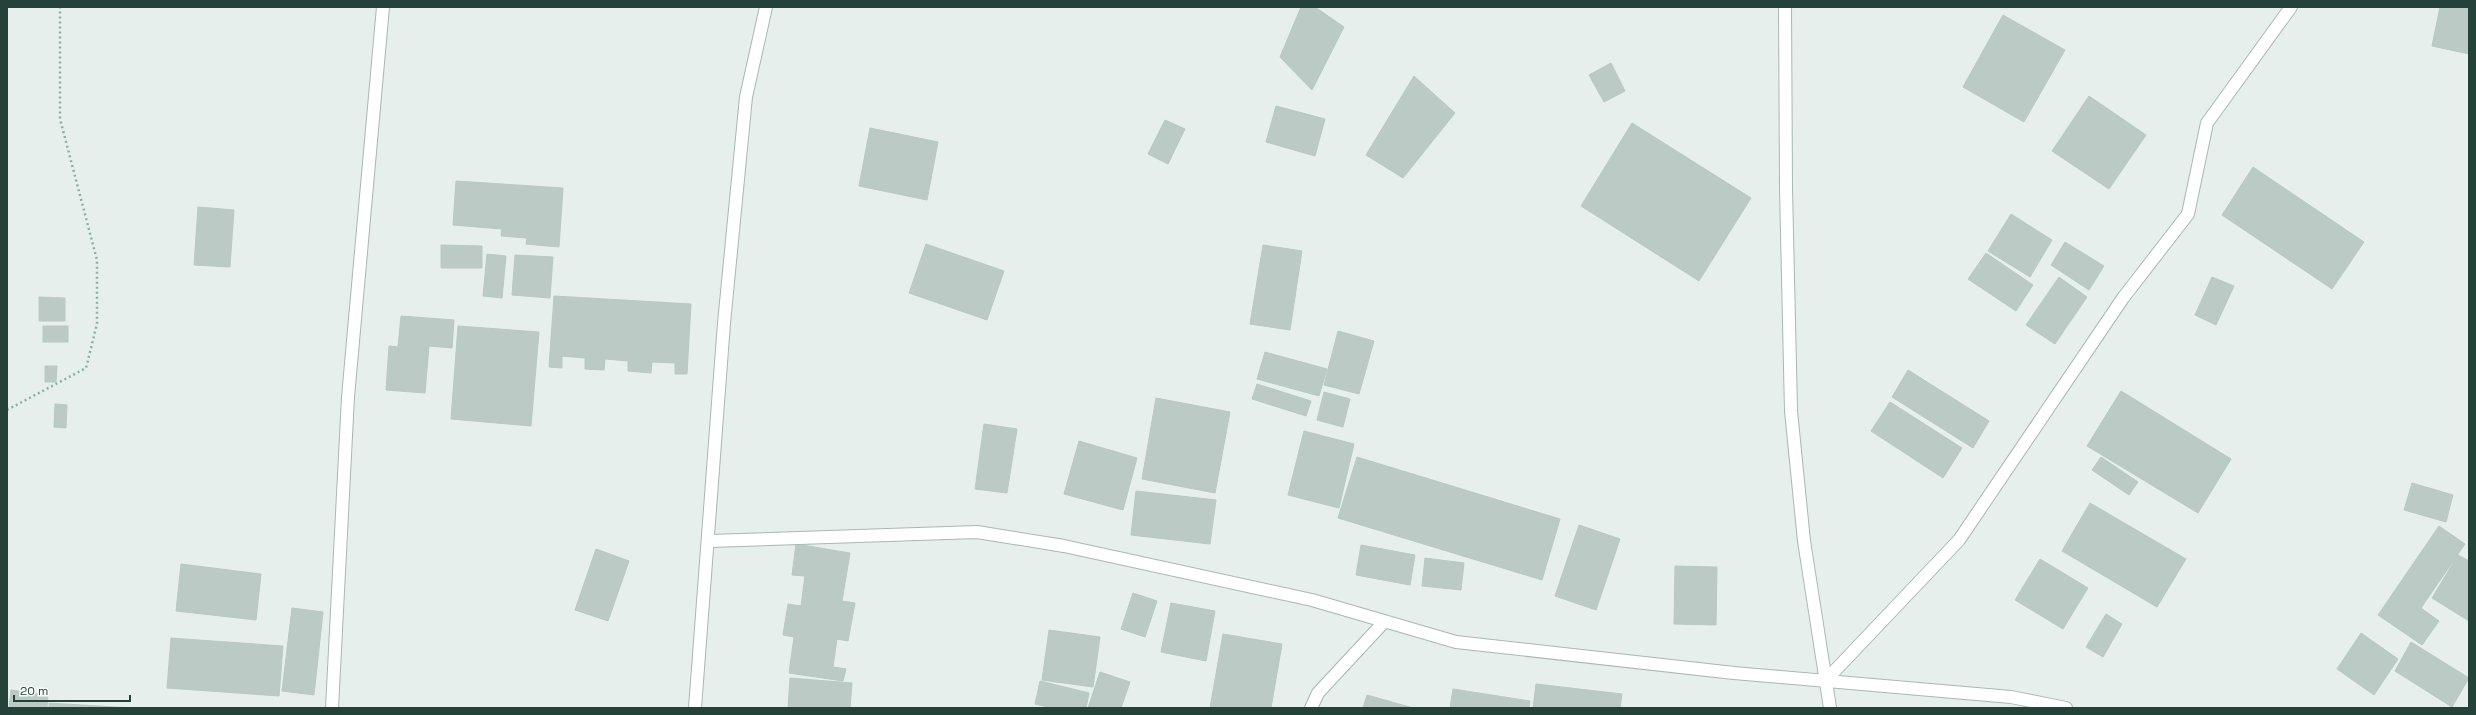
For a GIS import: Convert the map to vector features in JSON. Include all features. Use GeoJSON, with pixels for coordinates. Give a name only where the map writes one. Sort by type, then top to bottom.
{"type":"FeatureCollection","features":[{"type":"Feature","properties":{"kind":"street"},"geometry":{"type":"LineString","coordinates":[[332,708],[348,397],[383,7]]}},
{"type":"Feature","properties":{"kind":"street"},"geometry":{"type":"LineString","coordinates":[[696,708],[724,323],[746,97],[766,7]]}},
{"type":"Feature","properties":{"kind":"street"},"geometry":{"type":"LineString","coordinates":[[1785,7],[1786,196],[1791,411],[1804,541],[1830,708]]}},
{"type":"Feature","properties":{"kind":"street"},"geometry":{"type":"LineString","coordinates":[[1826,680],[1959,540],[2123,298],[2188,214],[2207,123],[2291,7]]}},
{"type":"Feature","properties":{"kind":"street"},"geometry":{"type":"LineString","coordinates":[[709,541],[977,532],[1064,546],[1312,600],[1456,642],[1637,664],[2011,697],[2066,708]]}},
{"type":"Feature","properties":{"kind":"street"},"geometry":{"type":"LineString","coordinates":[[1311,708],[1318,693],[1384,622]]}},
{"type":"Feature","properties":{"kind":"path"},"geometry":{"type":"LineString","coordinates":[[7,410],[86,368],[97,324],[97,260],[60,119],[60,7]]}},
{"type":"Feature","properties":{"kind":"building"},"geometry":{"type":"Polygon","coordinates":[[[1301,7],[1315,7],[1344,27],[1312,90],[1280,57],[1301,7]]]}},
{"type":"Feature","properties":{"kind":"building"},"geometry":{"type":"Polygon","coordinates":[[[2440,7],[2469,7],[2469,54],[2432,46],[2440,7]]]}},
{"type":"Feature","properties":{"kind":"building"},"geometry":{"type":"Polygon","coordinates":[[[2003,15],[2065,50],[2024,122],[1963,87],[2003,15]]]}},
{"type":"Feature","properties":{"kind":"building"},"geometry":{"type":"Polygon","coordinates":[[[1611,63],[1625,91],[1604,102],[1589,75],[1611,63]]]}},
{"type":"Feature","properties":{"kind":"building"},"geometry":{"type":"Polygon","coordinates":[[[1414,76],[1455,113],[1403,178],[1366,155],[1414,76]]]}},
{"type":"Feature","properties":{"kind":"building"},"geometry":{"type":"Polygon","coordinates":[[[2089,96],[2146,135],[2109,189],[2052,151],[2089,96]]]}},
{"type":"Feature","properties":{"kind":"building"},"geometry":{"type":"Polygon","coordinates":[[[1276,106],[1325,119],[1315,156],[1266,142],[1276,106]]]}},
{"type":"Feature","properties":{"kind":"building"},"geometry":{"type":"Polygon","coordinates":[[[1165,120],[1185,129],[1168,164],[1148,154],[1165,120]]]}},
{"type":"Feature","properties":{"kind":"building"},"geometry":{"type":"Polygon","coordinates":[[[1632,123],[1751,198],[1699,281],[1581,206],[1632,123]]]}},
{"type":"Feature","properties":{"kind":"building"},"geometry":{"type":"Polygon","coordinates":[[[870,128],[938,142],[927,200],[859,186],[870,128]]]}},
{"type":"Feature","properties":{"kind":"building"},"geometry":{"type":"Polygon","coordinates":[[[2253,167],[2364,242],[2332,289],[2222,215],[2253,167]]]}},
{"type":"Feature","properties":{"kind":"building"},"geometry":{"type":"Polygon","coordinates":[[[456,181],[563,188],[559,247],[526,244],[527,238],[501,236],[502,229],[453,225],[456,181]]]}},
{"type":"Feature","properties":{"kind":"building"},"geometry":{"type":"Polygon","coordinates":[[[198,207],[234,210],[230,267],[194,265],[198,207]]]}},
{"type":"Feature","properties":{"kind":"building"},"geometry":{"type":"Polygon","coordinates":[[[2011,214],[2052,240],[2030,277],[1988,251],[2011,214]]]}},
{"type":"Feature","properties":{"kind":"building"},"geometry":{"type":"Polygon","coordinates":[[[2065,242],[2104,266],[2089,290],[2051,265],[2065,242]]]}},
{"type":"Feature","properties":{"kind":"building"},"geometry":{"type":"Polygon","coordinates":[[[926,244],[1004,271],[987,320],[909,293],[926,244]]]}},
{"type":"Feature","properties":{"kind":"building"},"geometry":{"type":"Polygon","coordinates":[[[441,245],[482,246],[482,268],[441,268],[441,245]]]}},
{"type":"Feature","properties":{"kind":"building"},"geometry":{"type":"Polygon","coordinates":[[[1263,245],[1302,251],[1290,330],[1250,324],[1263,245]]]}},
{"type":"Feature","properties":{"kind":"building"},"geometry":{"type":"Polygon","coordinates":[[[1986,253],[2033,285],[2016,311],[1968,279],[1986,253]]]}},
{"type":"Feature","properties":{"kind":"building"},"geometry":{"type":"Polygon","coordinates":[[[487,254],[506,256],[502,298],[483,296],[487,254]]]}},
{"type":"Feature","properties":{"kind":"building"},"geometry":{"type":"Polygon","coordinates":[[[515,255],[553,257],[550,298],[512,295],[515,255]]]}},
{"type":"Feature","properties":{"kind":"building"},"geometry":{"type":"Polygon","coordinates":[[[2059,277],[2087,297],[2055,344],[2026,325],[2059,277]]]}},
{"type":"Feature","properties":{"kind":"building"},"geometry":{"type":"Polygon","coordinates":[[[2212,277],[2234,286],[2216,325],[2195,315],[2212,277]]]}},
{"type":"Feature","properties":{"kind":"building"},"geometry":{"type":"Polygon","coordinates":[[[554,296],[691,304],[687,374],[675,374],[675,363],[652,362],[651,373],[628,371],[628,361],[605,359],[604,370],[585,369],[585,358],[562,356],[562,368],[549,367],[554,296]]]}},
{"type":"Feature","properties":{"kind":"building"},"geometry":{"type":"Polygon","coordinates":[[[39,297],[65,298],[65,321],[39,321],[39,297]]]}},
{"type":"Feature","properties":{"kind":"building"},"geometry":{"type":"Polygon","coordinates":[[[401,316],[454,320],[452,348],[429,346],[425,393],[386,390],[389,346],[398,347],[401,316]]]}},
{"type":"Feature","properties":{"kind":"building"},"geometry":{"type":"Polygon","coordinates":[[[43,326],[68,326],[68,342],[43,342],[43,326]]]}},
{"type":"Feature","properties":{"kind":"building"},"geometry":{"type":"Polygon","coordinates":[[[458,326],[539,332],[531,426],[451,419],[458,326]]]}},
{"type":"Feature","properties":{"kind":"building"},"geometry":{"type":"Polygon","coordinates":[[[1338,331],[1374,341],[1359,394],[1324,385],[1338,331]]]}},
{"type":"Feature","properties":{"kind":"building"},"geometry":{"type":"Polygon","coordinates":[[[1265,352],[1327,369],[1319,396],[1257,379],[1265,352]]]}},
{"type":"Feature","properties":{"kind":"building"},"geometry":{"type":"Polygon","coordinates":[[[45,366],[57,366],[56,382],[45,382],[45,366]]]}},
{"type":"Feature","properties":{"kind":"building"},"geometry":{"type":"Polygon","coordinates":[[[1908,370],[1989,421],[1973,448],[1892,397],[1908,370]]]}},
{"type":"Feature","properties":{"kind":"building"},"geometry":{"type":"Polygon","coordinates":[[[1257,384],[1311,401],[1306,416],[1252,399],[1257,384]]]}},
{"type":"Feature","properties":{"kind":"building"},"geometry":{"type":"Polygon","coordinates":[[[2121,391],[2231,459],[2198,513],[2087,446],[2121,391]]]}},
{"type":"Feature","properties":{"kind":"building"},"geometry":{"type":"Polygon","coordinates":[[[1324,392],[1350,399],[1343,427],[1317,420],[1324,392]]]}},
{"type":"Feature","properties":{"kind":"building"},"geometry":{"type":"Polygon","coordinates":[[[1156,398],[1230,412],[1215,493],[1142,479],[1156,398]]]}},
{"type":"Feature","properties":{"kind":"building"},"geometry":{"type":"Polygon","coordinates":[[[1890,402],[1962,448],[1943,478],[1871,431],[1890,402]]]}},
{"type":"Feature","properties":{"kind":"building"},"geometry":{"type":"Polygon","coordinates":[[[55,404],[67,405],[66,428],[54,427],[55,404]]]}},
{"type":"Feature","properties":{"kind":"building"},"geometry":{"type":"Polygon","coordinates":[[[984,424],[1017,429],[1007,493],[975,489],[984,424]]]}},
{"type":"Feature","properties":{"kind":"building"},"geometry":{"type":"Polygon","coordinates":[[[1304,431],[1354,444],[1339,508],[1288,495],[1304,431]]]}},
{"type":"Feature","properties":{"kind":"building"},"geometry":{"type":"Polygon","coordinates":[[[1079,441],[1137,458],[1123,510],[1064,494],[1079,441]]]}},
{"type":"Feature","properties":{"kind":"building"},"geometry":{"type":"Polygon","coordinates":[[[1357,457],[1560,519],[1542,580],[1338,518],[1357,457]]]}},
{"type":"Feature","properties":{"kind":"building"},"geometry":{"type":"Polygon","coordinates":[[[2101,457],[2138,482],[2129,495],[2092,470],[2101,457]]]}},
{"type":"Feature","properties":{"kind":"building"},"geometry":{"type":"Polygon","coordinates":[[[2412,483],[2453,495],[2446,522],[2404,510],[2412,483]]]}},
{"type":"Feature","properties":{"kind":"building"},"geometry":{"type":"Polygon","coordinates":[[[1136,491],[1216,500],[1210,544],[1131,535],[1136,491]]]}},
{"type":"Feature","properties":{"kind":"building"},"geometry":{"type":"Polygon","coordinates":[[[2090,503],[2186,559],[2157,607],[2062,551],[2090,503]]]}},
{"type":"Feature","properties":{"kind":"building"},"geometry":{"type":"Polygon","coordinates":[[[1579,525],[1620,539],[1596,610],[1555,596],[1579,525]]]}},
{"type":"Feature","properties":{"kind":"building"},"geometry":{"type":"Polygon","coordinates":[[[2439,526],[2465,544],[2421,608],[2439,621],[2422,645],[2378,615],[2439,526]]]}},
{"type":"Feature","properties":{"kind":"building"},"geometry":{"type":"Polygon","coordinates":[[[796,544],[850,553],[842,601],[855,603],[848,641],[837,639],[833,667],[846,669],[843,681],[789,673],[794,637],[783,635],[788,604],[801,606],[805,576],[792,575],[796,544]]]}},
{"type":"Feature","properties":{"kind":"building"},"geometry":{"type":"Polygon","coordinates":[[[1361,545],[1415,555],[1410,585],[1356,575],[1361,545]]]}},
{"type":"Feature","properties":{"kind":"building"},"geometry":{"type":"Polygon","coordinates":[[[596,549],[629,561],[608,621],[575,610],[596,549]]]}},
{"type":"Feature","properties":{"kind":"building"},"geometry":{"type":"Polygon","coordinates":[[[2458,555],[2469,561],[2469,621],[2432,598],[2458,555]]]}},
{"type":"Feature","properties":{"kind":"building"},"geometry":{"type":"Polygon","coordinates":[[[1425,558],[1464,563],[1461,590],[1422,586],[1425,558]]]}},
{"type":"Feature","properties":{"kind":"building"},"geometry":{"type":"Polygon","coordinates":[[[2040,559],[2088,588],[2063,629],[2015,600],[2040,559]]]}},
{"type":"Feature","properties":{"kind":"building"},"geometry":{"type":"Polygon","coordinates":[[[181,564],[261,574],[256,620],[176,611],[181,564]]]}},
{"type":"Feature","properties":{"kind":"building"},"geometry":{"type":"Polygon","coordinates":[[[1675,566],[1717,567],[1716,625],[1674,624],[1675,566]]]}},
{"type":"Feature","properties":{"kind":"building"},"geometry":{"type":"Polygon","coordinates":[[[1133,593],[1157,601],[1145,637],[1121,629],[1133,593]]]}},
{"type":"Feature","properties":{"kind":"building"},"geometry":{"type":"Polygon","coordinates":[[[1171,603],[1215,611],[1206,661],[1161,652],[1171,603]]]}},
{"type":"Feature","properties":{"kind":"building"},"geometry":{"type":"Polygon","coordinates":[[[292,608],[323,612],[314,695],[282,691],[292,608]]]}},
{"type":"Feature","properties":{"kind":"building"},"geometry":{"type":"Polygon","coordinates":[[[2106,614],[2122,624],[2103,657],[2086,647],[2106,614]]]}},
{"type":"Feature","properties":{"kind":"building"},"geometry":{"type":"Polygon","coordinates":[[[1049,630],[1100,637],[1093,687],[1042,680],[1049,630]]]}},
{"type":"Feature","properties":{"kind":"building"},"geometry":{"type":"Polygon","coordinates":[[[2361,633],[2398,659],[2374,695],[2337,669],[2361,633]]]}},
{"type":"Feature","properties":{"kind":"building"},"geometry":{"type":"Polygon","coordinates":[[[1223,634],[1282,644],[1271,708],[1210,708],[1223,634]]]}},
{"type":"Feature","properties":{"kind":"building"},"geometry":{"type":"Polygon","coordinates":[[[171,638],[283,646],[279,696],[167,688],[171,638]]]}},
{"type":"Feature","properties":{"kind":"building"},"geometry":{"type":"Polygon","coordinates":[[[2411,642],[2469,678],[2452,707],[2395,671],[2411,642]]]}},
{"type":"Feature","properties":{"kind":"building"},"geometry":{"type":"Polygon","coordinates":[[[1100,672],[1130,682],[1121,708],[1088,708],[1100,672]]]}},
{"type":"Feature","properties":{"kind":"building"},"geometry":{"type":"Polygon","coordinates":[[[790,678],[852,683],[850,708],[788,708],[790,678]]]}},
{"type":"Feature","properties":{"kind":"building"},"geometry":{"type":"Polygon","coordinates":[[[1040,681],[1089,693],[1086,708],[1053,708],[1035,704],[1040,681]]]}},
{"type":"Feature","properties":{"kind":"building"},"geometry":{"type":"Polygon","coordinates":[[[1536,684],[1622,694],[1620,708],[1533,708],[1536,684]]]}},
{"type":"Feature","properties":{"kind":"building"},"geometry":{"type":"Polygon","coordinates":[[[1453,689],[1530,701],[1529,708],[1450,708],[1453,689]]]}},
{"type":"Feature","properties":{"kind":"building"},"geometry":{"type":"Polygon","coordinates":[[[11,690],[48,695],[47,708],[9,708],[11,690]]]}},
{"type":"Feature","properties":{"kind":"building"},"geometry":{"type":"Polygon","coordinates":[[[1367,695],[1413,708],[1363,708],[1367,695]]]}},
{"type":"Feature","properties":{"kind":"building"},"geometry":{"type":"Polygon","coordinates":[[[49,703],[132,708],[49,708],[49,703]]]}}]}
